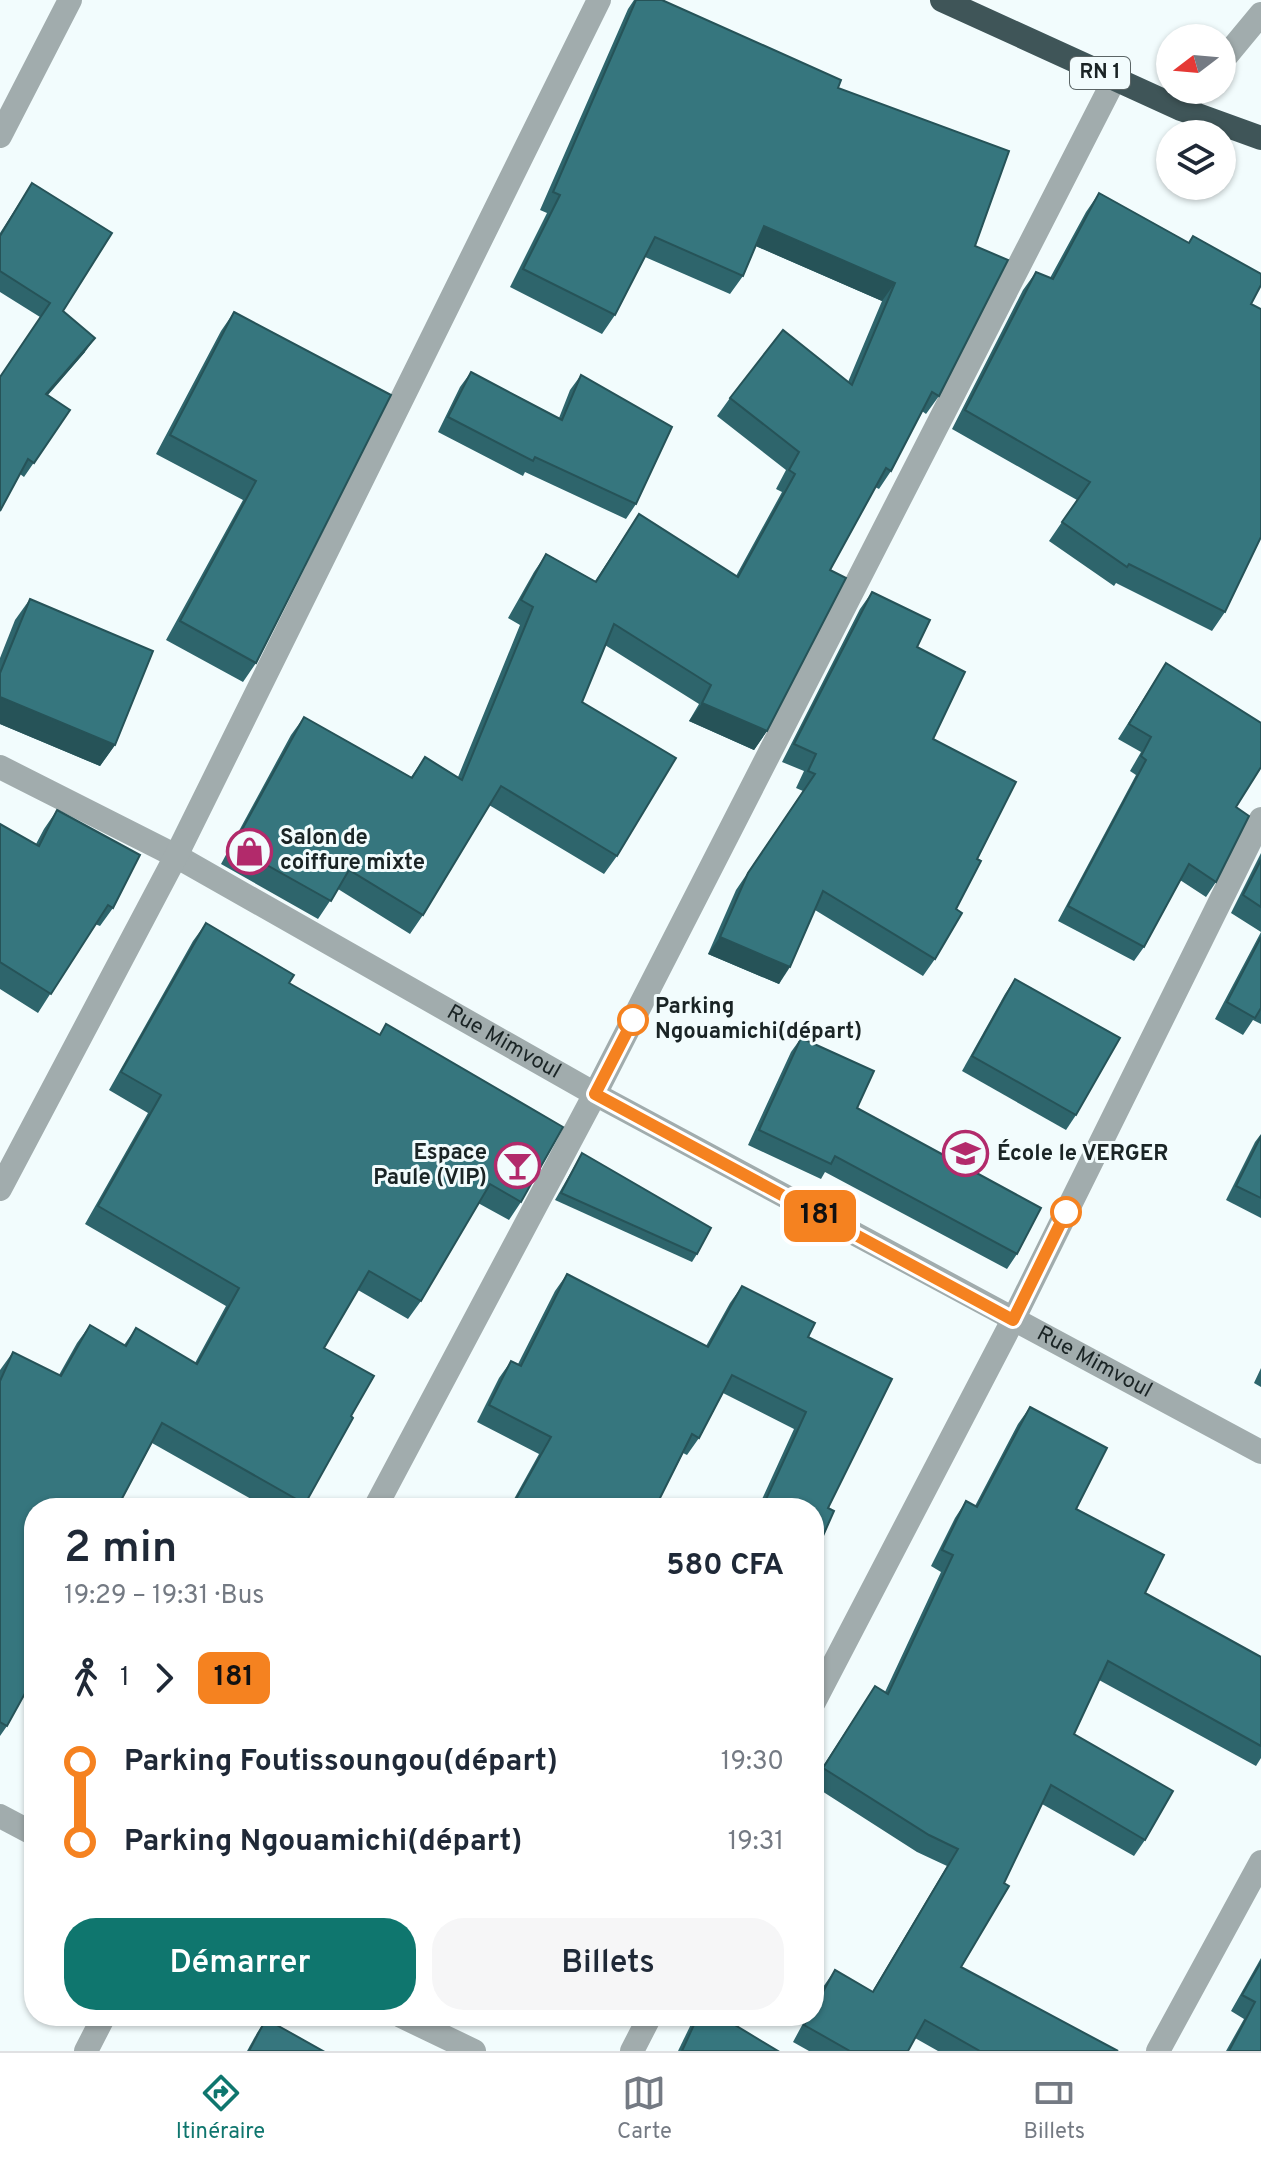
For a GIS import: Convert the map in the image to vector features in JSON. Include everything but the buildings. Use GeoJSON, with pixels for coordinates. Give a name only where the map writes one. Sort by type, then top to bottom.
{"type":"FeatureCollection","features":[{"type":"Feature","properties":{"kind":"highway","name":"RN 1"},"geometry":{"type":"LineString","coordinates":[[942,0],[1181,109],[1261,138]]}},
{"type":"Feature","properties":{"kind":"street"},"geometry":{"type":"LineString","coordinates":[[0,136],[70,0]]}},
{"type":"Feature","properties":{"kind":"street"},"geometry":{"type":"LineString","coordinates":[[0,1189],[176,856],[599,0]]}},
{"type":"Feature","properties":{"kind":"street"},"geometry":{"type":"LineString","coordinates":[[1236,44],[1261,14]]}},
{"type":"Feature","properties":{"kind":"street"},"geometry":{"type":"LineString","coordinates":[[380,1498],[595,1094],[1114,80]]}},
{"type":"Feature","properties":{"kind":"street"},"geometry":{"type":"LineString","coordinates":[[1181,109],[1185,104]]}},
{"type":"Feature","properties":{"kind":"street","name":"Rue Mimvoul"},"geometry":{"type":"LineString","coordinates":[[0,767],[176,856],[595,1094],[1261,1452]]}},
{"type":"Feature","properties":{"kind":"street"},"geometry":{"type":"LineString","coordinates":[[824,1683],[1013,1320],[1261,819]]}},
{"type":"Feature","properties":{"kind":"street"},"geometry":{"type":"LineString","coordinates":[[0,1816],[24,1829]]}},
{"type":"Feature","properties":{"kind":"street"},"geometry":{"type":"LineString","coordinates":[[1158,2051],[1261,1862]]}},
{"type":"Feature","properties":{"kind":"street"},"geometry":{"type":"LineString","coordinates":[[86,2051],[99,2026]]}},
{"type":"Feature","properties":{"kind":"street"},"geometry":{"type":"LineString","coordinates":[[422,2026],[474,2051]]}},
{"type":"Feature","properties":{"kind":"street"},"geometry":{"type":"LineString","coordinates":[[632,2051],[645,2026]]}},
{"type":"Feature","properties":{"kind":"bus line","name":"181"},"geometry":{"type":"LineString","coordinates":[[633,1020],[595,1094],[1013,1320],[1066,1212]]}},
{"type":"Feature","properties":{"kind":"place","name":"Salon de coiffure mixte"},"geometry":{"type":"Point","coordinates":[249,851]}},
{"type":"Feature","properties":{"kind":"place","name":"Parking Ngouamichi(départ)"},"geometry":{"type":"Point","coordinates":[633,1020]}},
{"type":"Feature","properties":{"kind":"place","name":"École le VERGER"},"geometry":{"type":"Point","coordinates":[966,1154]}},
{"type":"Feature","properties":{"kind":"place","name":"Espace Paule (VIP)"},"geometry":{"type":"Point","coordinates":[518,1166]}}]}
